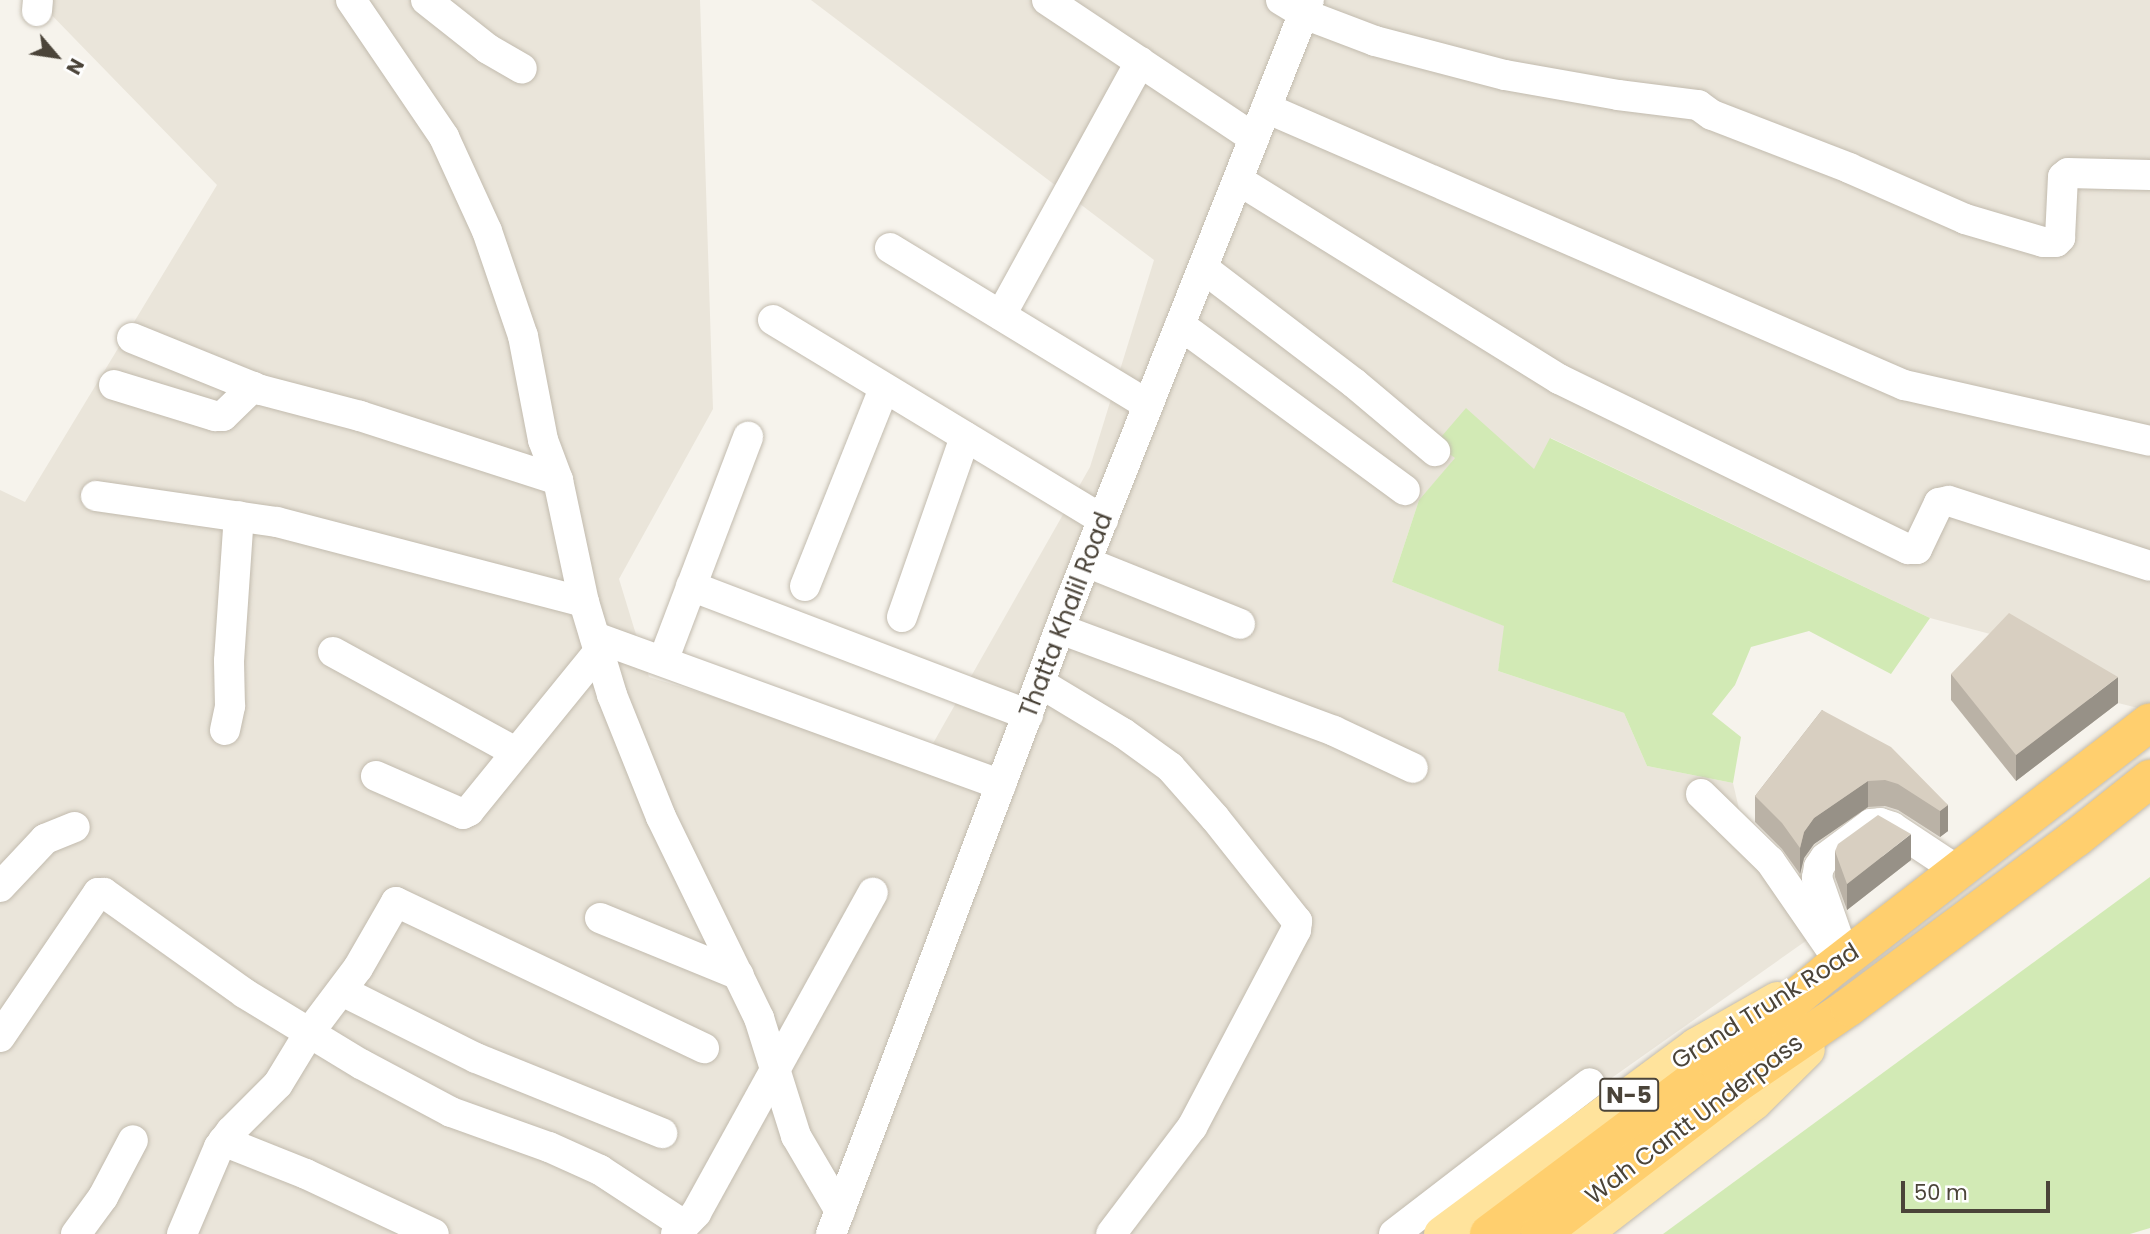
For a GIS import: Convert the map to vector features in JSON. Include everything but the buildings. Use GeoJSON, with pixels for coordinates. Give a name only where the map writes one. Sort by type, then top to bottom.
{"type":"FeatureCollection","features":[{"type":"Feature","properties":{"kind":"highway","name":"Grand Trunk Road"},"geometry":{"type":"LineString","coordinates":[[1837,964],[1960,872],[2150,722]]}},
{"type":"Feature","properties":{"kind":"highway","name":"Grand Trunk Road"},"geometry":{"type":"LineString","coordinates":[[1849,1007],[2076,838],[2150,779]]}},
{"type":"Feature","properties":{"kind":"highway","name":"Wah Cantt Underpass"},"geometry":{"type":"LineString","coordinates":[[1489,1234],[1717,1063],[1837,964]]}},
{"type":"Feature","properties":{"kind":"highway","name":"Wah Cantt Underpass"},"geometry":{"type":"LineString","coordinates":[[1540,1234],[1739,1082],[1849,1007]]}},
{"type":"Feature","properties":{"kind":"main road","name":"Grand Trunk Road"},"geometry":{"type":"LineString","coordinates":[[1442,1234],[1696,1046],[1837,964]]}},
{"type":"Feature","properties":{"kind":"main road","name":"Grand Trunk Road"},"geometry":{"type":"LineString","coordinates":[[1581,1234],[1753,1101],[1849,1007]]}},
{"type":"Feature","properties":{"kind":"street"},"geometry":{"type":"LineString","coordinates":[[426,0],[488,49],[522,69]]}},
{"type":"Feature","properties":{"kind":"street"},"geometry":{"type":"LineString","coordinates":[[1047,0],[1254,138]]}},
{"type":"Feature","properties":{"kind":"street"},"geometry":{"type":"LineString","coordinates":[[364,3],[444,137],[487,231],[523,336],[544,439],[558,480],[584,602],[612,695],[661,817],[759,1018],[796,1136],[835,1223]]}},
{"type":"Feature","properties":{"kind":"street"},"geometry":{"type":"LineString","coordinates":[[1298,5],[1375,41],[1534,82],[1698,105],[1712,115],[1849,168],[1965,219],[2043,242],[2056,242],[2060,238],[2063,177],[2068,173],[2150,175]]}},
{"type":"Feature","properties":{"kind":"street","name":"Thatta Khalil Road"},"geometry":{"type":"LineString","coordinates":[[835,1223],[1060,628],[1266,108],[1298,5]]}},
{"type":"Feature","properties":{"kind":"street"},"geometry":{"type":"LineString","coordinates":[[1001,315],[1140,62]]}},
{"type":"Feature","properties":{"kind":"street"},"geometry":{"type":"LineString","coordinates":[[1266,108],[1904,386],[2150,441]]}},
{"type":"Feature","properties":{"kind":"street"},"geometry":{"type":"LineString","coordinates":[[1238,180],[1559,379],[1908,550],[1917,549],[1939,503],[1950,501],[2150,566]]}},
{"type":"Feature","properties":{"kind":"street"},"geometry":{"type":"LineString","coordinates":[[890,248],[1149,405]]}},
{"type":"Feature","properties":{"kind":"street"},"geometry":{"type":"LineString","coordinates":[[1203,268],[1354,383],[1435,451]]}},
{"type":"Feature","properties":{"kind":"street"},"geometry":{"type":"LineString","coordinates":[[772,320],[1103,520]]}},
{"type":"Feature","properties":{"kind":"street"},"geometry":{"type":"LineString","coordinates":[[1180,325],[1405,490]]}},
{"type":"Feature","properties":{"kind":"street"},"geometry":{"type":"LineString","coordinates":[[132,338],[253,387],[360,416],[558,480]]}},
{"type":"Feature","properties":{"kind":"street"},"geometry":{"type":"LineString","coordinates":[[114,385],[215,416],[223,416],[253,387]]}},
{"type":"Feature","properties":{"kind":"street"},"geometry":{"type":"LineString","coordinates":[[805,586],[884,388]]}},
{"type":"Feature","properties":{"kind":"street"},"geometry":{"type":"LineString","coordinates":[[663,661],[748,437]]}},
{"type":"Feature","properties":{"kind":"street"},"geometry":{"type":"LineString","coordinates":[[902,617],[965,437]]}},
{"type":"Feature","properties":{"kind":"street"},"geometry":{"type":"LineString","coordinates":[[96,496],[277,522],[584,602]]}},
{"type":"Feature","properties":{"kind":"street"},"geometry":{"type":"LineString","coordinates":[[225,730],[230,706],[229,661],[239,516]]}},
{"type":"Feature","properties":{"kind":"street"},"geometry":{"type":"LineString","coordinates":[[1086,562],[1240,624]]}},
{"type":"Feature","properties":{"kind":"street"},"geometry":{"type":"LineString","coordinates":[[691,586],[1027,715]]}},
{"type":"Feature","properties":{"kind":"street"},"geometry":{"type":"LineString","coordinates":[[1060,628],[1335,731],[1413,768]]}},
{"type":"Feature","properties":{"kind":"street"},"geometry":{"type":"LineString","coordinates":[[597,644],[663,661],[1001,785]]}},
{"type":"Feature","properties":{"kind":"street"},"geometry":{"type":"LineString","coordinates":[[376,776],[463,814],[469,811],[597,644]]}},
{"type":"Feature","properties":{"kind":"street"},"geometry":{"type":"LineString","coordinates":[[333,652],[516,752]]}},
{"type":"Feature","properties":{"kind":"street"},"geometry":{"type":"LineString","coordinates":[[1040,683],[1123,733],[1170,767],[1215,818],[1297,921],[1296,930],[1192,1127],[1111,1234]]}},
{"type":"Feature","properties":{"kind":"street"},"geometry":{"type":"LineString","coordinates":[[1701,794],[1770,861],[1837,964]]}},
{"type":"Feature","properties":{"kind":"street"},"geometry":{"type":"LineString","coordinates":[[1837,964],[1817,878],[1819,867],[1825,858],[1871,824],[1880,823],[1892,827],[1960,872]]}},
{"type":"Feature","properties":{"kind":"street"},"geometry":{"type":"LineString","coordinates":[[0,887],[45,839],[75,827]]}},
{"type":"Feature","properties":{"kind":"street"},"geometry":{"type":"LineString","coordinates":[[0,1037],[98,893],[104,893],[244,993],[309,1033],[431,1102],[549,1147],[600,1170],[680,1230],[696,1213],[873,893]]}},
{"type":"Feature","properties":{"kind":"street"},"geometry":{"type":"LineString","coordinates":[[182,1234],[223,1141],[278,1084],[309,1033],[342,991],[396,902],[704,1048]]}},
{"type":"Feature","properties":{"kind":"street"},"geometry":{"type":"LineString","coordinates":[[600,918],[739,975]]}},
{"type":"Feature","properties":{"kind":"street"},"geometry":{"type":"LineString","coordinates":[[342,991],[476,1058],[662,1133]]}},
{"type":"Feature","properties":{"kind":"street"},"geometry":{"type":"LineString","coordinates":[[1394,1234],[1590,1083]]}},
{"type":"Feature","properties":{"kind":"street"},"geometry":{"type":"LineString","coordinates":[[76,1234],[103,1197],[132,1140]]}},
{"type":"Feature","properties":{"kind":"street"},"geometry":{"type":"LineString","coordinates":[[223,1141],[306,1174],[434,1234]]}},
{"type":"Feature","properties":{"kind":"shaded area"},"geometry":{"type":"Polygon","coordinates":[[[37,0],[700,0],[713,409],[619,579],[649,677],[923,761],[1090,467],[1154,260],[811,0],[2150,0],[2150,711],[2118,703],[2009,639],[1930,618],[1551,438],[1535,470],[1435,445],[1456,458],[1419,500],[1392,582],[1505,626],[1498,671],[1624,713],[1647,766],[1733,783],[1745,835],[1820,931],[1420,1213],[1430,1234],[0,1234],[0,490],[25,502],[217,185],[37,0]]]}},
{"type":"Feature","properties":{"kind":"green space"},"geometry":{"type":"Polygon","coordinates":[[[1466,408],[1534,469],[1550,438],[1930,618],[1891,674],[1809,631],[1751,647],[1735,685],[1712,714],[1741,737],[1733,783],[1647,766],[1624,713],[1498,671],[1504,626],[1392,582],[1419,500],[1455,458],[1435,444],[1466,408]]]}},
{"type":"Feature","properties":{"kind":"green space"},"geometry":{"type":"Polygon","coordinates":[[[2150,877],[2150,1228],[2130,1234],[1663,1234],[2150,877]]]}}]}
